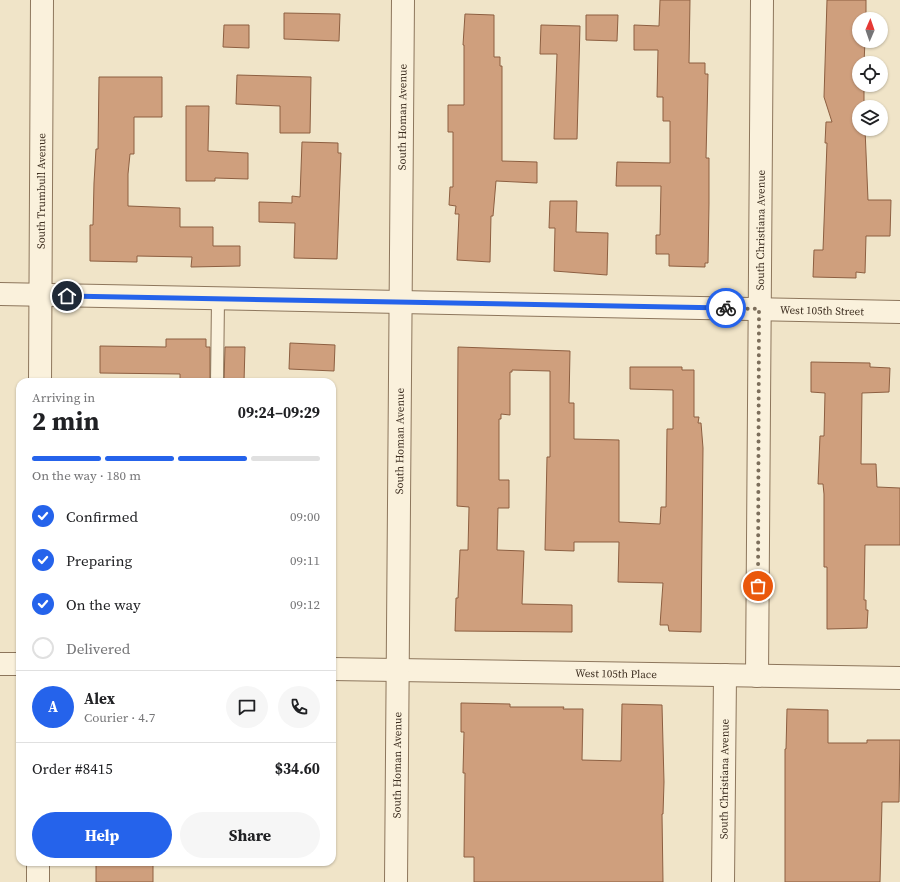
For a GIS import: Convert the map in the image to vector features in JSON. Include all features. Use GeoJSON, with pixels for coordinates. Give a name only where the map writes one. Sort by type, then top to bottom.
{"type":"FeatureCollection","features":[{"type":"Feature","properties":{"kind":"street","name":"South Trumbull Avenue"},"geometry":{"type":"LineString","coordinates":[[40,378],[42,0]]}},
{"type":"Feature","properties":{"kind":"street","name":"South Homan Avenue"},"geometry":{"type":"LineString","coordinates":[[396,882],[403,0]]}},
{"type":"Feature","properties":{"kind":"street","name":"South Christiana Avenue"},"geometry":{"type":"LineString","coordinates":[[757,676],[762,0]]}},
{"type":"Feature","properties":{"kind":"street","name":"West 105th Street"},"geometry":{"type":"LineString","coordinates":[[0,294],[900,312]]}},
{"type":"Feature","properties":{"kind":"street"},"geometry":{"type":"LineString","coordinates":[[0,664],[16,664]]}},
{"type":"Feature","properties":{"kind":"street","name":"West 105th Place"},"geometry":{"type":"LineString","coordinates":[[336,669],[900,678]]}},
{"type":"Feature","properties":{"kind":"street","name":"South Christiana Avenue"},"geometry":{"type":"LineString","coordinates":[[723,882],[725,675]]}},
{"type":"Feature","properties":{"kind":"street"},"geometry":{"type":"LineString","coordinates":[[38,866],[38,882]]}},
{"type":"Feature","properties":{"kind":"lane"},"geometry":{"type":"LineString","coordinates":[[217,378],[218,299]]}},
{"type":"Feature","properties":{"kind":"building"},"geometry":{"type":"Polygon","coordinates":[[[660,0],[690,0],[689,63],[705,63],[705,74],[708,74],[706,158],[709,158],[709,203],[708,263],[705,263],[705,267],[669,266],[669,254],[656,254],[656,235],[660,235],[661,186],[616,186],[617,162],[670,163],[670,121],[663,121],[663,97],[657,97],[658,50],[634,50],[634,25],[659,26],[660,0]]]}},
{"type":"Feature","properties":{"kind":"building"},"geometry":{"type":"Polygon","coordinates":[[[827,0],[866,0],[866,12],[852,12],[852,48],[865,48],[864,56],[852,56],[852,92],[864,92],[864,100],[852,100],[852,136],[865,136],[868,200],[891,200],[890,236],[866,236],[865,273],[856,272],[856,278],[813,277],[814,250],[823,250],[827,143],[825,143],[826,122],[832,122],[824,97],[827,0]]]}},
{"type":"Feature","properties":{"kind":"building"},"geometry":{"type":"Polygon","coordinates":[[[284,13],[340,14],[339,41],[284,39],[284,13]]]}},
{"type":"Feature","properties":{"kind":"building"},"geometry":{"type":"Polygon","coordinates":[[[465,14],[494,15],[494,57],[500,57],[500,66],[502,66],[502,161],[537,162],[537,183],[496,181],[493,216],[491,216],[490,262],[457,260],[459,214],[455,214],[456,206],[449,205],[450,187],[453,187],[453,132],[448,132],[448,105],[464,105],[463,45],[465,14]]]}},
{"type":"Feature","properties":{"kind":"building"},"geometry":{"type":"Polygon","coordinates":[[[586,15],[618,15],[617,41],[586,40],[586,15]]]}},
{"type":"Feature","properties":{"kind":"building"},"geometry":{"type":"Polygon","coordinates":[[[224,25],[249,25],[249,48],[223,47],[224,25]]]}},
{"type":"Feature","properties":{"kind":"building"},"geometry":{"type":"Polygon","coordinates":[[[541,25],[580,26],[577,139],[554,139],[557,54],[540,54],[541,25]]]}},
{"type":"Feature","properties":{"kind":"building"},"geometry":{"type":"Polygon","coordinates":[[[237,75],[311,77],[310,133],[280,133],[280,106],[236,104],[237,75]]]}},
{"type":"Feature","properties":{"kind":"building"},"geometry":{"type":"Polygon","coordinates":[[[99,77],[162,77],[162,117],[134,117],[134,154],[130,154],[128,174],[128,206],[180,208],[180,227],[213,227],[213,246],[240,246],[240,266],[191,267],[192,257],[137,256],[137,262],[90,261],[90,225],[93,225],[96,149],[98,149],[99,77]]]}},
{"type":"Feature","properties":{"kind":"building"},"geometry":{"type":"Polygon","coordinates":[[[186,106],[209,106],[208,151],[248,153],[248,179],[215,178],[215,181],[186,181],[186,106]]]}},
{"type":"Feature","properties":{"kind":"building"},"geometry":{"type":"Polygon","coordinates":[[[302,142],[338,143],[338,153],[341,153],[337,259],[294,258],[295,223],[259,222],[259,202],[292,203],[292,196],[300,197],[302,142]]]}},
{"type":"Feature","properties":{"kind":"building"},"geometry":{"type":"Polygon","coordinates":[[[550,201],[577,201],[576,232],[608,233],[607,275],[554,271],[555,228],[549,228],[550,201]]]}},
{"type":"Feature","properties":{"kind":"building"},"geometry":{"type":"Polygon","coordinates":[[[166,339],[206,339],[206,347],[210,347],[210,378],[180,378],[180,374],[100,373],[100,346],[166,347],[166,339]]]}},
{"type":"Feature","properties":{"kind":"building"},"geometry":{"type":"Polygon","coordinates":[[[290,343],[335,345],[334,371],[289,369],[290,343]]]}},
{"type":"Feature","properties":{"kind":"building"},"geometry":{"type":"Polygon","coordinates":[[[225,347],[245,347],[244,378],[224,378],[225,347]]]}},
{"type":"Feature","properties":{"kind":"building"},"geometry":{"type":"Polygon","coordinates":[[[458,347],[570,351],[569,403],[574,403],[574,439],[619,440],[619,522],[660,524],[661,507],[666,507],[667,429],[673,429],[673,390],[630,389],[630,367],[682,367],[682,370],[694,370],[694,417],[699,417],[698,423],[701,423],[703,448],[701,632],[669,631],[668,625],[660,625],[663,583],[618,582],[619,542],[574,542],[574,551],[545,550],[547,457],[550,457],[550,371],[512,370],[512,372],[510,372],[510,415],[501,414],[501,419],[499,419],[499,480],[509,480],[509,508],[498,508],[497,550],[524,551],[522,604],[572,605],[572,632],[455,631],[460,550],[468,550],[469,507],[457,506],[458,347]]]}},
{"type":"Feature","properties":{"kind":"building"},"geometry":{"type":"Polygon","coordinates":[[[811,362],[870,363],[870,367],[890,368],[889,392],[862,393],[861,464],[876,464],[877,487],[900,488],[900,545],[865,545],[864,600],[866,600],[866,610],[868,610],[867,628],[827,629],[827,567],[824,567],[824,494],[823,484],[818,484],[820,436],[824,436],[825,393],[811,392],[811,362]]]}},
{"type":"Feature","properties":{"kind":"building"},"geometry":{"type":"Polygon","coordinates":[[[461,703],[510,704],[510,707],[564,707],[563,709],[583,709],[582,760],[621,761],[622,704],[662,705],[664,782],[662,814],[663,882],[474,882],[474,857],[464,857],[465,773],[463,773],[464,732],[461,732],[461,703]]]}},
{"type":"Feature","properties":{"kind":"building"},"geometry":{"type":"Polygon","coordinates":[[[787,709],[828,710],[828,743],[867,743],[867,740],[900,740],[899,802],[882,802],[880,882],[785,882],[785,749],[787,709]]]}},
{"type":"Feature","properties":{"kind":"building"},"geometry":{"type":"Polygon","coordinates":[[[96,866],[153,866],[153,882],[96,882],[96,866]]]}},
{"type":"Feature","properties":{"kind":"way so far"},"geometry":{"type":"LineString","coordinates":[[726,308],[759,309],[758,586]]}},
{"type":"Feature","properties":{"kind":"route"},"geometry":{"type":"LineString","coordinates":[[67,296],[726,308]]}}]}
